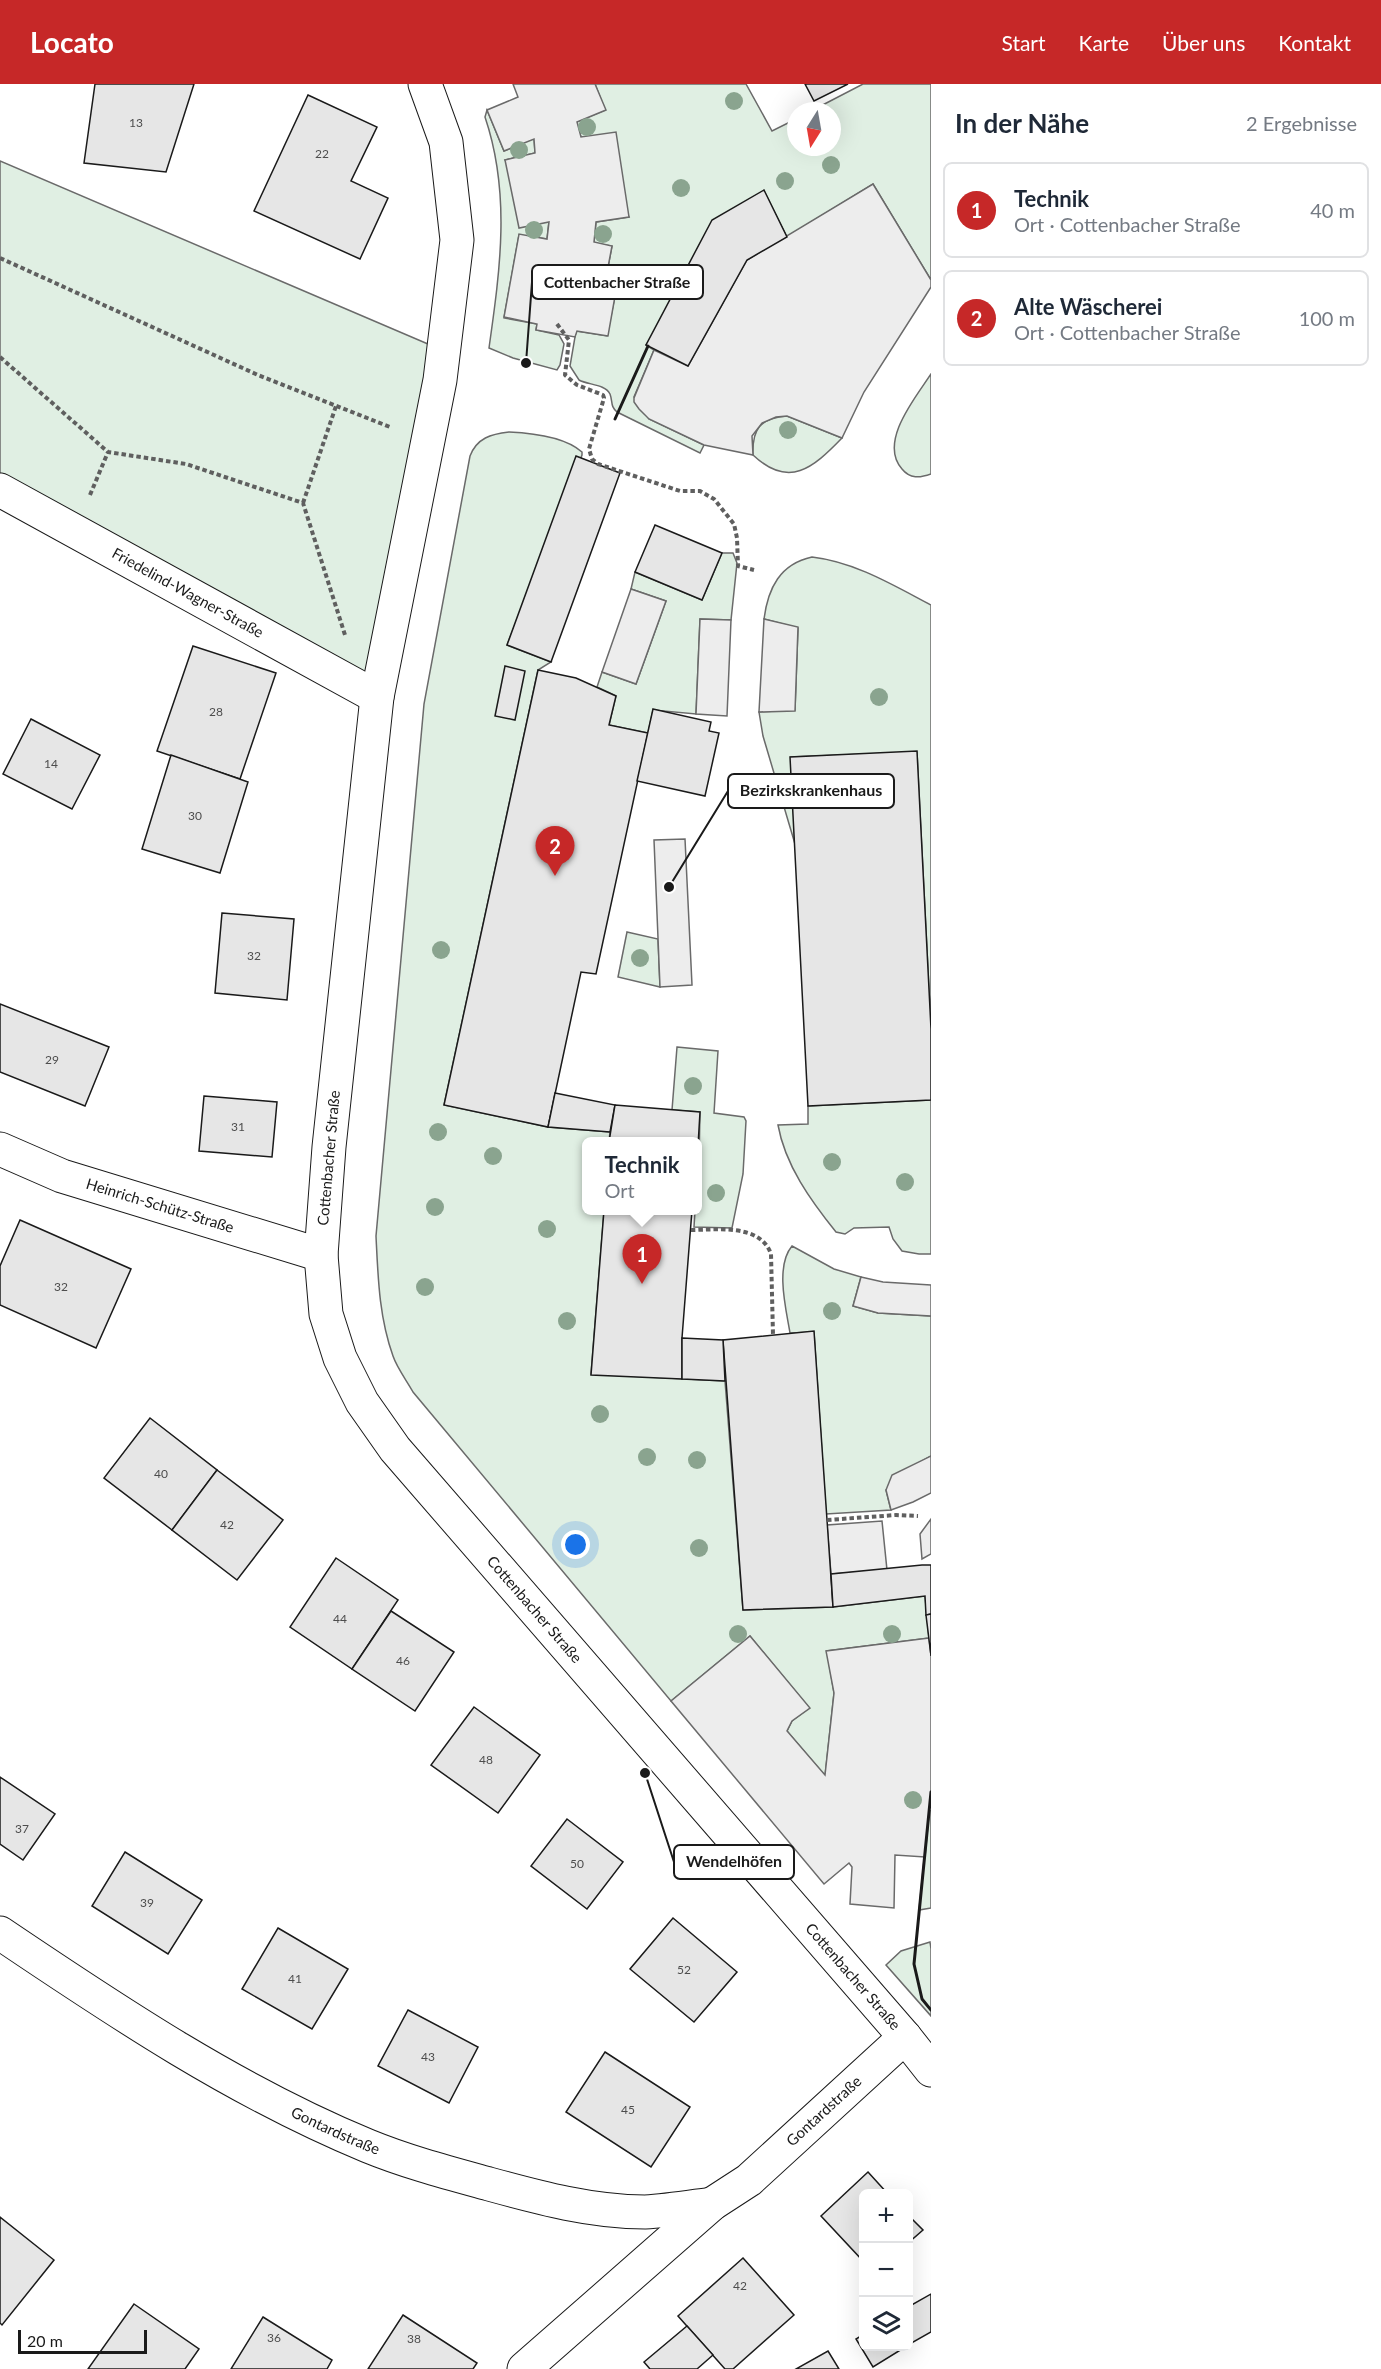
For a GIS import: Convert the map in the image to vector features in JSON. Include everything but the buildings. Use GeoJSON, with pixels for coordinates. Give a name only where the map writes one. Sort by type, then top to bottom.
{"type":"FeatureCollection","features":[{"type":"Feature","properties":{"kind":"street","name":"Cottenbacher Straße"},"geometry":{"type":"LineString","coordinates":[[425,84],[446,142],[457,240],[440,380],[370,694],[321,1255],[326,1314],[340,1358],[362,1402],[395,1449],[905,2037],[931,2070]]}},
{"type":"Feature","properties":{"kind":"street","name":"Friedelind-Wagner-Straße"},"geometry":{"type":"LineString","coordinates":[[0,490],[370,694]]}},
{"type":"Feature","properties":{"kind":"street","name":"Heinrich-Schütz-Straße"},"geometry":{"type":"LineString","coordinates":[[0,1149],[62,1176],[321,1255]]}},
{"type":"Feature","properties":{"kind":"street","name":"Gontardstraße"},"geometry":{"type":"LineString","coordinates":[[0,1933],[81,1988],[232,2081],[369,2146],[459,2176],[530,2196],[583,2207],[645,2212],[712,2204]]}},
{"type":"Feature","properties":{"kind":"street","name":"Gontardstraße"},"geometry":{"type":"LineString","coordinates":[[524,2369],[712,2204],[748,2181],[905,2037]]}},
{"type":"Feature","properties":{"kind":"path"},"geometry":{"type":"LineString","coordinates":[[0,258],[258,375],[426,442]]}},
{"type":"Feature","properties":{"kind":"path"},"geometry":{"type":"LineString","coordinates":[[556,324],[569,340],[565,375],[577,385],[603,395],[604,398],[589,449],[592,459],[602,465],[681,491],[700,491],[714,499],[734,524],[738,566],[754,570]]}},
{"type":"Feature","properties":{"kind":"path"},"geometry":{"type":"LineString","coordinates":[[0,357],[108,452],[186,464],[303,503]]}},
{"type":"Feature","properties":{"kind":"path"},"geometry":{"type":"LineString","coordinates":[[336,406],[303,503],[370,694]]}},
{"type":"Feature","properties":{"kind":"path"},"geometry":{"type":"LineString","coordinates":[[76,530],[108,452]]}},
{"type":"Feature","properties":{"kind":"path"},"geometry":{"type":"LineString","coordinates":[[691,1230],[738,1229],[765,1243],[771,1254],[773,1335]]}},
{"type":"Feature","properties":{"kind":"path"},"geometry":{"type":"LineString","coordinates":[[826,1520],[896,1515],[918,1516]]}},
{"type":"Feature","properties":{"kind":"green space"},"geometry":{"type":"Polygon","coordinates":[[[595,84],[746,84],[772,131],[787,124],[787,156],[841,156],[841,102],[828,102],[863,84],[931,84],[931,280],[873,184],[787,237],[764,191],[646,345],[654,350],[634,397],[649,419],[704,445],[700,453],[617,412],[613,408],[608,391],[600,386],[579,380],[570,366],[576,331],[607,336],[617,286],[605,283],[612,246],[594,243],[596,222],[629,217],[581,137],[576,122],[605,110],[595,84]]]}},
{"type":"Feature","properties":{"kind":"green space"},"geometry":{"type":"Polygon","coordinates":[[[487,110],[504,151],[534,138],[535,153],[505,160],[549,221],[547,239],[519,235],[504,318],[537,324],[536,330],[559,335],[564,344],[557,370],[513,358],[489,348],[497,290],[501,203],[493,146],[485,117],[487,110]]]}},
{"type":"Feature","properties":{"kind":"green space"},"geometry":{"type":"Polygon","coordinates":[[[0,161],[442,350],[378,695],[0,488],[0,161]]]}},
{"type":"Feature","properties":{"kind":"green space"},"geometry":{"type":"Polygon","coordinates":[[[931,374],[931,474],[915,477],[908,475],[902,469],[896,458],[894,446],[902,420],[931,374]]]}},
{"type":"Feature","properties":{"kind":"green space"},"geometry":{"type":"Polygon","coordinates":[[[787,416],[842,438],[811,466],[789,472],[778,471],[753,455],[754,438],[764,422],[787,416]]]}},
{"type":"Feature","properties":{"kind":"green space"},"geometry":{"type":"Polygon","coordinates":[[[509,432],[557,439],[575,447],[582,452],[582,455],[507,645],[551,662],[538,670],[444,1105],[548,1127],[610,1132],[609,1137],[582,1137],[582,1215],[604,1215],[591,1374],[725,1381],[743,1610],[833,1607],[925,1596],[929,1638],[827,1651],[834,1693],[825,1776],[787,1731],[792,1721],[809,1708],[750,1636],[671,1701],[413,1392],[395,1361],[388,1341],[380,1297],[376,1236],[424,704],[470,456],[481,441],[496,434],[509,432]]]}},
{"type":"Feature","properties":{"kind":"green space"},"geometry":{"type":"Polygon","coordinates":[[[722,553],[733,553],[737,563],[731,620],[700,619],[696,714],[653,710],[648,733],[609,725],[616,696],[597,687],[602,672],[636,684],[666,601],[631,589],[635,572],[702,600],[722,553]]]}},
{"type":"Feature","properties":{"kind":"green space"},"geometry":{"type":"Polygon","coordinates":[[[812,557],[859,569],[931,605],[931,1029],[917,752],[791,757],[795,844],[763,736],[759,712],[795,710],[798,628],[764,619],[769,597],[777,579],[784,572],[801,560],[812,557]]]}},
{"type":"Feature","properties":{"kind":"green space"},"geometry":{"type":"Polygon","coordinates":[[[627,932],[658,939],[660,987],[618,977],[627,932]]]}},
{"type":"Feature","properties":{"kind":"green space"},"geometry":{"type":"Polygon","coordinates":[[[677,1047],[718,1051],[714,1113],[744,1117],[746,1121],[743,1174],[732,1228],[694,1227],[695,1215],[702,1215],[700,1112],[672,1110],[677,1047]]]}},
{"type":"Feature","properties":{"kind":"green space"},"geometry":{"type":"Polygon","coordinates":[[[931,1100],[931,1254],[902,1251],[893,1239],[889,1227],[854,1228],[845,1234],[836,1232],[800,1182],[786,1154],[778,1125],[808,1124],[808,1106],[931,1100]]]}},
{"type":"Feature","properties":{"kind":"green space"},"geometry":{"type":"Polygon","coordinates":[[[792,1246],[834,1269],[861,1277],[853,1306],[878,1313],[931,1316],[931,1456],[920,1462],[886,1490],[891,1510],[826,1514],[814,1332],[790,1333],[784,1300],[784,1265],[792,1246]]]}},
{"type":"Feature","properties":{"kind":"green space"},"geometry":{"type":"Polygon","coordinates":[[[929,1810],[931,1811],[931,1908],[919,1910],[929,1810]]]}},
{"type":"Feature","properties":{"kind":"green space"},"geometry":{"type":"Polygon","coordinates":[[[930,1942],[931,2016],[886,1965],[901,1951],[930,1942]]]}},
{"type":"Feature","properties":{"kind":"shaded area"},"geometry":{"type":"Polygon","coordinates":[[[513,84],[595,84],[606,110],[577,122],[581,137],[616,132],[629,217],[596,222],[594,242],[612,246],[605,283],[617,285],[608,336],[577,331],[575,337],[536,330],[537,324],[504,317],[519,234],[547,239],[549,222],[519,228],[505,160],[535,153],[534,139],[504,151],[487,110],[518,97],[513,84]]]}},
{"type":"Feature","properties":{"kind":"shaded area"},"geometry":{"type":"Polygon","coordinates":[[[873,184],[931,280],[931,287],[864,392],[842,438],[787,416],[776,417],[762,423],[752,436],[753,455],[704,445],[649,419],[634,402],[634,398],[654,350],[688,366],[747,260],[873,184]]]}},
{"type":"Feature","properties":{"kind":"shaded area"},"geometry":{"type":"Polygon","coordinates":[[[631,589],[666,601],[636,684],[602,672],[631,589]]]}},
{"type":"Feature","properties":{"kind":"shaded area"},"geometry":{"type":"Polygon","coordinates":[[[700,619],[731,620],[727,716],[696,714],[700,619]]]}},
{"type":"Feature","properties":{"kind":"shaded area"},"geometry":{"type":"Polygon","coordinates":[[[764,619],[798,627],[795,711],[759,712],[764,619]]]}},
{"type":"Feature","properties":{"kind":"shaded area"},"geometry":{"type":"Polygon","coordinates":[[[685,839],[692,985],[660,987],[654,840],[685,839]]]}},
{"type":"Feature","properties":{"kind":"shaded area"},"geometry":{"type":"Polygon","coordinates":[[[861,1277],[883,1282],[931,1285],[931,1316],[878,1313],[853,1306],[861,1277]]]}},
{"type":"Feature","properties":{"kind":"shaded area"},"geometry":{"type":"Polygon","coordinates":[[[931,1456],[931,1493],[891,1510],[886,1490],[892,1475],[931,1456]]]}},
{"type":"Feature","properties":{"kind":"shaded area"},"geometry":{"type":"Polygon","coordinates":[[[931,1519],[931,1554],[922,1559],[920,1534],[931,1519]]]}},
{"type":"Feature","properties":{"kind":"shaded area"},"geometry":{"type":"Polygon","coordinates":[[[882,1521],[887,1570],[831,1574],[827,1525],[882,1521]]]}},
{"type":"Feature","properties":{"kind":"shaded area"},"geometry":{"type":"Polygon","coordinates":[[[750,1636],[810,1708],[792,1721],[787,1731],[825,1775],[834,1693],[826,1651],[929,1638],[931,1792],[925,1857],[895,1855],[894,1908],[850,1904],[852,1867],[849,1863],[824,1884],[671,1701],[750,1636]]]}},
{"type":"Feature","properties":{"kind":"wall"},"geometry":{"type":"LineString","coordinates":[[615,419],[648,346]]}},
{"type":"Feature","properties":{"kind":"wall"},"geometry":{"type":"LineString","coordinates":[[931,1792],[914,1964],[922,1999],[931,2010]]}},
{"type":"Feature","properties":{"kind":"place","name":"Cottenbacher Straße"},"geometry":{"type":"Point","coordinates":[526,363]}},
{"type":"Feature","properties":{"kind":"place","name":"Alte Wäscherei"},"geometry":{"type":"Point","coordinates":[555,876]}},
{"type":"Feature","properties":{"kind":"place","name":"Bezirkskrankenhaus"},"geometry":{"type":"Point","coordinates":[669,887]}},
{"type":"Feature","properties":{"kind":"place","name":"Technik"},"geometry":{"type":"Point","coordinates":[642,1284]}},
{"type":"Feature","properties":{"kind":"place","name":"Wendelhöfen"},"geometry":{"type":"Point","coordinates":[645,1773]}}]}
